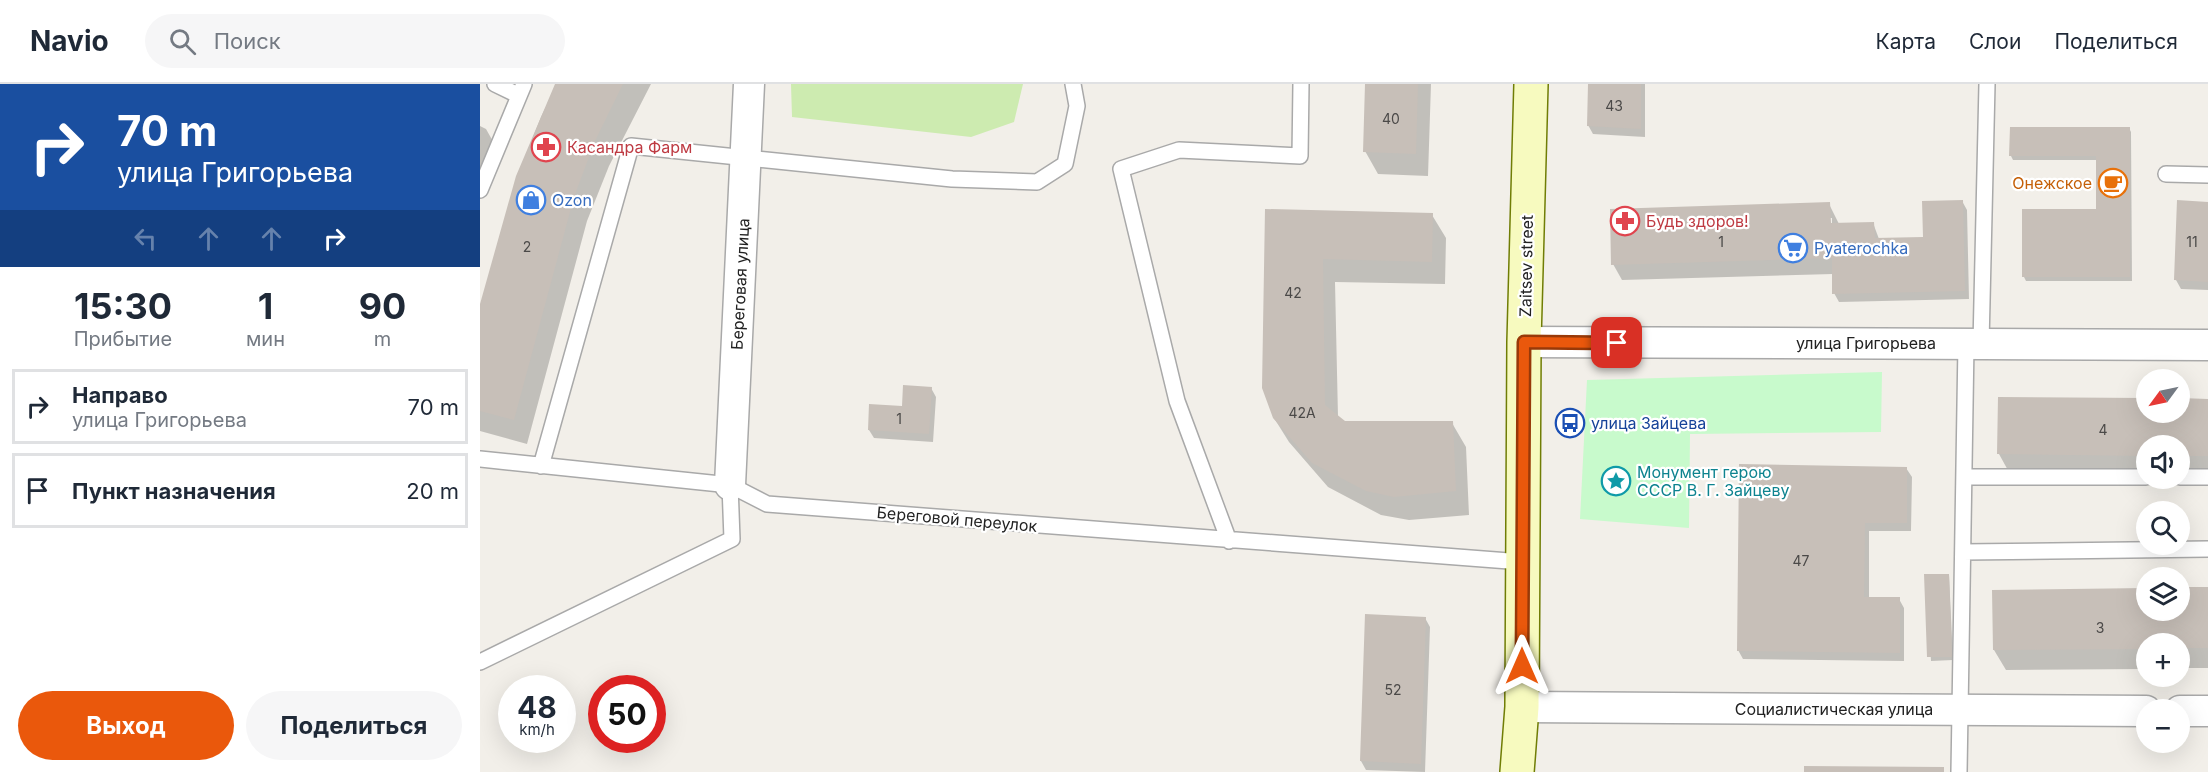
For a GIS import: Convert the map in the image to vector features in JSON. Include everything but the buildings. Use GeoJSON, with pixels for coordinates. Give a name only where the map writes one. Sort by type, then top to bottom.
{"type":"FeatureCollection","features":[{"type":"Feature","properties":{"kind":"main road","name":"Zaitsev street"},"geometry":{"type":"LineString","coordinates":[[1517,772],[1522,707],[1524,342],[1531,84]]}},
{"type":"Feature","properties":{"kind":"street","name":"Береговая улица"},"geometry":{"type":"LineString","coordinates":[[730,485],[749,84]]}},
{"type":"Feature","properties":{"kind":"street","name":"улица Григорьева"},"geometry":{"type":"LineString","coordinates":[[1524,342],[2208,345]]}},
{"type":"Feature","properties":{"kind":"street","name":"Социалистическая улица"},"geometry":{"type":"LineString","coordinates":[[1522,707],[2136,711]]}},
{"type":"Feature","properties":{"kind":"street"},"geometry":{"type":"LineString","coordinates":[[2190,711],[2208,711]]}},
{"type":"Feature","properties":{"kind":"lane"},"geometry":{"type":"LineString","coordinates":[[480,190],[521,90],[495,84]]}},
{"type":"Feature","properties":{"kind":"lane"},"geometry":{"type":"LineString","coordinates":[[541,466],[631,146],[746,156],[952,179],[1036,182],[1065,164],[1077,106],[1073,84]]}},
{"type":"Feature","properties":{"kind":"lane"},"geometry":{"type":"LineString","coordinates":[[1229,541],[1177,401],[1121,170],[1179,150],[1300,156],[1300,84]]}},
{"type":"Feature","properties":{"kind":"lane"},"geometry":{"type":"LineString","coordinates":[[1959,772],[1965,477],[1987,84]]}},
{"type":"Feature","properties":{"kind":"lane"},"geometry":{"type":"LineString","coordinates":[[2166,174],[2208,175]]}},
{"type":"Feature","properties":{"kind":"lane"},"geometry":{"type":"LineString","coordinates":[[480,459],[730,485],[732,540],[480,662]]}},
{"type":"Feature","properties":{"kind":"lane"},"geometry":{"type":"LineString","coordinates":[[1965,477],[2136,477]]}},
{"type":"Feature","properties":{"kind":"lane"},"geometry":{"type":"LineString","coordinates":[[2190,477],[2208,477]]}},
{"type":"Feature","properties":{"kind":"lane","name":"Береговой переулок"},"geometry":{"type":"LineString","coordinates":[[730,485],[767,504],[1522,562]]}},
{"type":"Feature","properties":{"kind":"lane"},"geometry":{"type":"LineString","coordinates":[[1963,552],[2208,549]]}},
{"type":"Feature","properties":{"kind":"green space"},"geometry":{"type":"Polygon","coordinates":[[[791,84],[1023,84],[1014,122],[971,137],[792,117],[791,84]]]}},
{"type":"Feature","properties":{"kind":"green space"},"geometry":{"type":"Polygon","coordinates":[[[1882,372],[1881,432],[1690,434],[1689,528],[1580,519],[1587,380],[1882,372]]]}},
{"type":"Feature","properties":{"kind":"place","name":"Касандра Фарм"},"geometry":{"type":"Point","coordinates":[546,147]}},
{"type":"Feature","properties":{"kind":"place","name":"Онежское"},"geometry":{"type":"Point","coordinates":[2113,183]}},
{"type":"Feature","properties":{"kind":"place","name":"Ozon"},"geometry":{"type":"Point","coordinates":[531,200]}},
{"type":"Feature","properties":{"kind":"place","name":"Будь здоров!"},"geometry":{"type":"Point","coordinates":[1625,221]}},
{"type":"Feature","properties":{"kind":"place","name":"Pyaterochka"},"geometry":{"type":"Point","coordinates":[1793,248]}},
{"type":"Feature","properties":{"kind":"place","name":"улица Зайцева"},"geometry":{"type":"Point","coordinates":[1570,423]}},
{"type":"Feature","properties":{"kind":"place","name":"Монумент герою СССР В. Г. Зайцеву"},"geometry":{"type":"Point","coordinates":[1616,481]}},
{"type":"Feature","properties":{"kind":"route"},"geometry":{"type":"LineString","coordinates":[[1522,666],[1524,342],[1617,343]]}}]}
